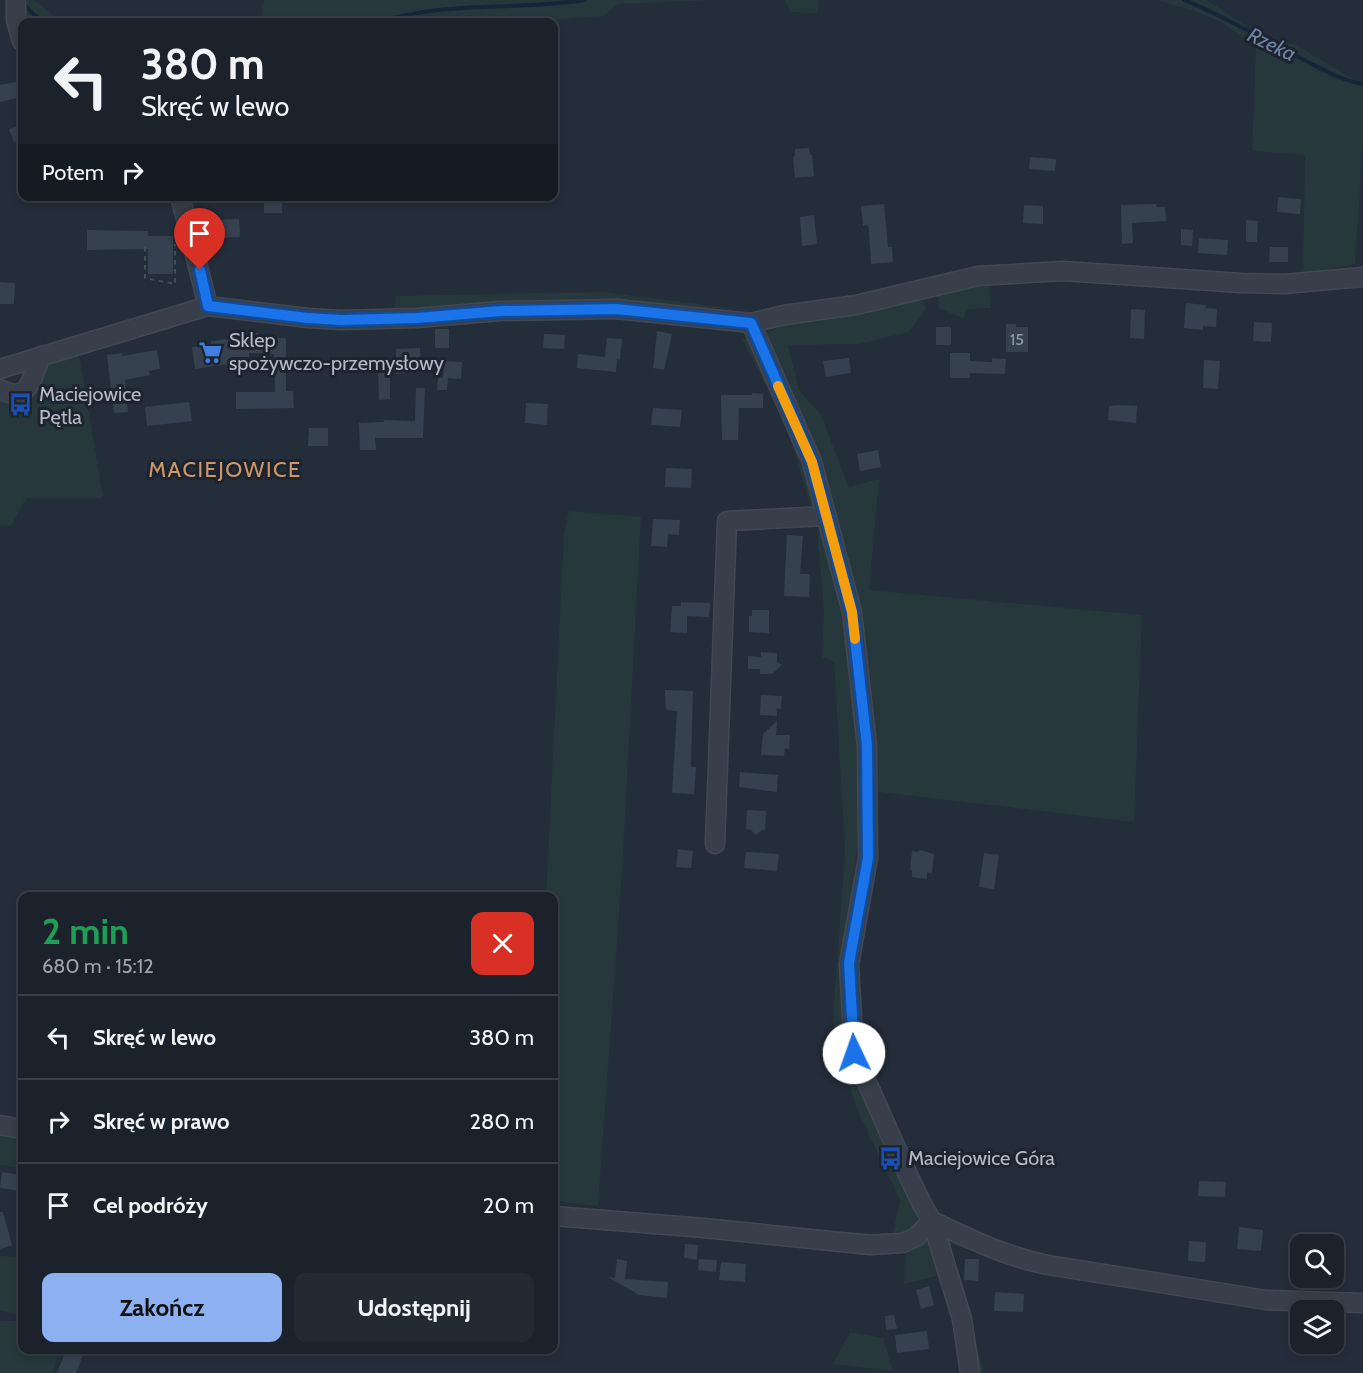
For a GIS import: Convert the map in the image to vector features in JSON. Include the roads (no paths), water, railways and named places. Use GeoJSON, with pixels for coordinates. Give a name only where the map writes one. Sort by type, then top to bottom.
{"type":"FeatureCollection","features":[{"type":"Feature","properties":{"kind":"street"},"geometry":{"type":"LineString","coordinates":[[16,0],[18,27]]}},
{"type":"Feature","properties":{"kind":"street"},"geometry":{"type":"LineString","coordinates":[[181,201],[208,306]]}},
{"type":"Feature","properties":{"kind":"street"},"geometry":{"type":"LineString","coordinates":[[0,369],[208,306],[341,320],[417,318],[501,311],[616,309],[751,323],[784,315],[856,305],[978,276],[1063,272],[1284,284],[1363,277]]}},
{"type":"Feature","properties":{"kind":"street"},"geometry":{"type":"LineString","coordinates":[[751,323],[812,462],[852,612],[867,746],[868,858],[849,963],[854,1053],[908,1175],[932,1221],[962,1319],[970,1373]]}},
{"type":"Feature","properties":{"kind":"street"},"geometry":{"type":"LineString","coordinates":[[0,389],[9,394],[19,394],[26,390],[41,356]]}},
{"type":"Feature","properties":{"kind":"street"},"geometry":{"type":"LineString","coordinates":[[715,844],[727,521],[826,516]]}},
{"type":"Feature","properties":{"kind":"street"},"geometry":{"type":"LineString","coordinates":[[0,1125],[18,1128]]}},
{"type":"Feature","properties":{"kind":"street"},"geometry":{"type":"LineString","coordinates":[[558,1216],[870,1245],[903,1243],[916,1237],[932,1221]]}},
{"type":"Feature","properties":{"kind":"street"},"geometry":{"type":"LineString","coordinates":[[932,1221],[1005,1254],[1048,1265],[1266,1300],[1363,1303]]}},
{"type":"Feature","properties":{"kind":"waterway"},"geometry":{"type":"LineString","coordinates":[[394,18],[457,8],[585,0]]}},
{"type":"Feature","properties":{"kind":"waterway","name":"Rzeka"},"geometry":{"type":"LineString","coordinates":[[1184,0],[1328,72],[1348,81],[1363,84]]}},
{"type":"Feature","properties":{"kind":"waterway","name":"Rzeka"},"geometry":{"type":"LineString","coordinates":[[22,2],[38,18]]}},
{"type":"Feature","properties":{"kind":"place","name":"Sklep spożywczo-przemysłowy"},"geometry":{"type":"Point","coordinates":[211,352]}},
{"type":"Feature","properties":{"kind":"place","name":"Maciejowice Pętla"},"geometry":{"type":"Point","coordinates":[21,405]}},
{"type":"Feature","properties":{"kind":"place","name":"Maciejowice Góra"},"geometry":{"type":"Point","coordinates":[890,1158]}},
{"type":"Feature","properties":{"kind":"district","name":"MACIEJOWICE"},"geometry":{"type":"Point","coordinates":[225,469]}}]}
